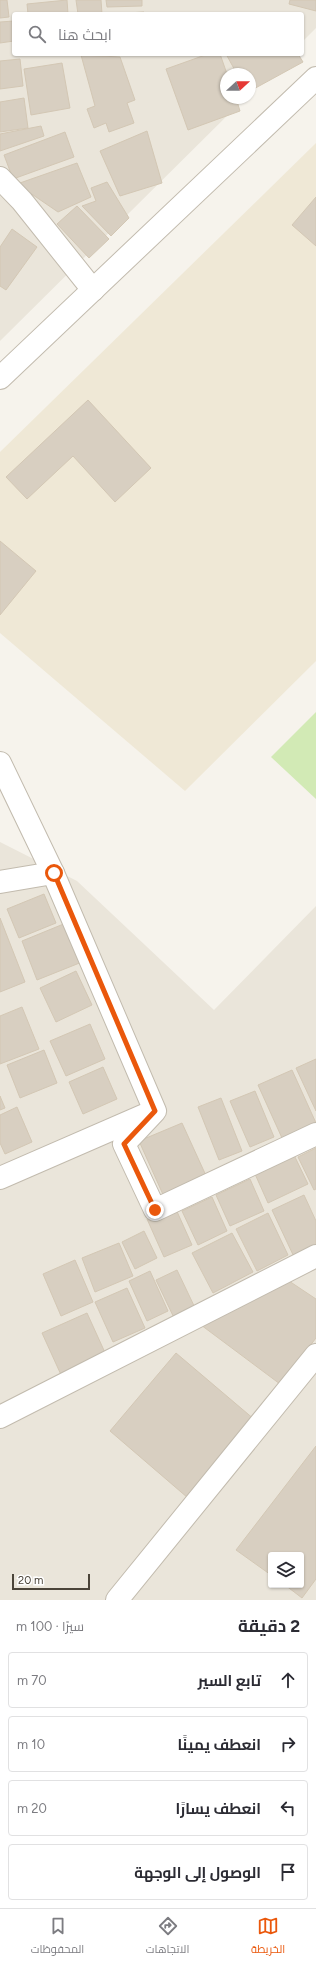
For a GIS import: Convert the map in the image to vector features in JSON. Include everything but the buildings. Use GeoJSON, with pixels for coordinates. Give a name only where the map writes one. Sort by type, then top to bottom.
{"type":"FeatureCollection","features":[{"type":"Feature","properties":{"kind":"street"},"geometry":{"type":"LineString","coordinates":[[0,378],[316,78]]}},
{"type":"Feature","properties":{"kind":"street"},"geometry":{"type":"LineString","coordinates":[[0,178],[22,201],[93,290]]}},
{"type":"Feature","properties":{"kind":"street"},"geometry":{"type":"LineString","coordinates":[[0,763],[54,873],[155,1111]]}},
{"type":"Feature","properties":{"kind":"street"},"geometry":{"type":"LineString","coordinates":[[0,882],[54,873]]}},
{"type":"Feature","properties":{"kind":"street"},"geometry":{"type":"LineString","coordinates":[[155,1111],[124,1144],[155,1210],[316,1134]]}},
{"type":"Feature","properties":{"kind":"street"},"geometry":{"type":"LineString","coordinates":[[0,1178],[155,1111]]}},
{"type":"Feature","properties":{"kind":"street"},"geometry":{"type":"LineString","coordinates":[[0,1417],[316,1256]]}},
{"type":"Feature","properties":{"kind":"street"},"geometry":{"type":"LineString","coordinates":[[117,1600],[316,1355]]}},
{"type":"Feature","properties":{"kind":"shaded area"},"geometry":{"type":"Polygon","coordinates":[[[0,0],[316,0],[316,28],[304,40],[304,12],[12,12],[12,56],[288,56],[256,87],[256,68],[220,68],[220,104],[239,104],[0,341],[0,0]]]}},
{"type":"Feature","properties":{"kind":"shaded area"},"geometry":{"type":"Polygon","coordinates":[[[316,143],[316,661],[185,791],[0,633],[0,452],[316,143]]]}},
{"type":"Feature","properties":{"kind":"shaded area"},"geometry":{"type":"Polygon","coordinates":[[[0,842],[77,881],[214,1010],[316,906],[316,1600],[0,1600],[0,842]]]}},
{"type":"Feature","properties":{"kind":"green space"},"geometry":{"type":"Polygon","coordinates":[[[316,712],[316,799],[271,757],[316,712]]]}},
{"type":"Feature","properties":{"kind":"route"},"geometry":{"type":"LineString","coordinates":[[54,873],[155,1111],[124,1144],[155,1210]]}}]}
